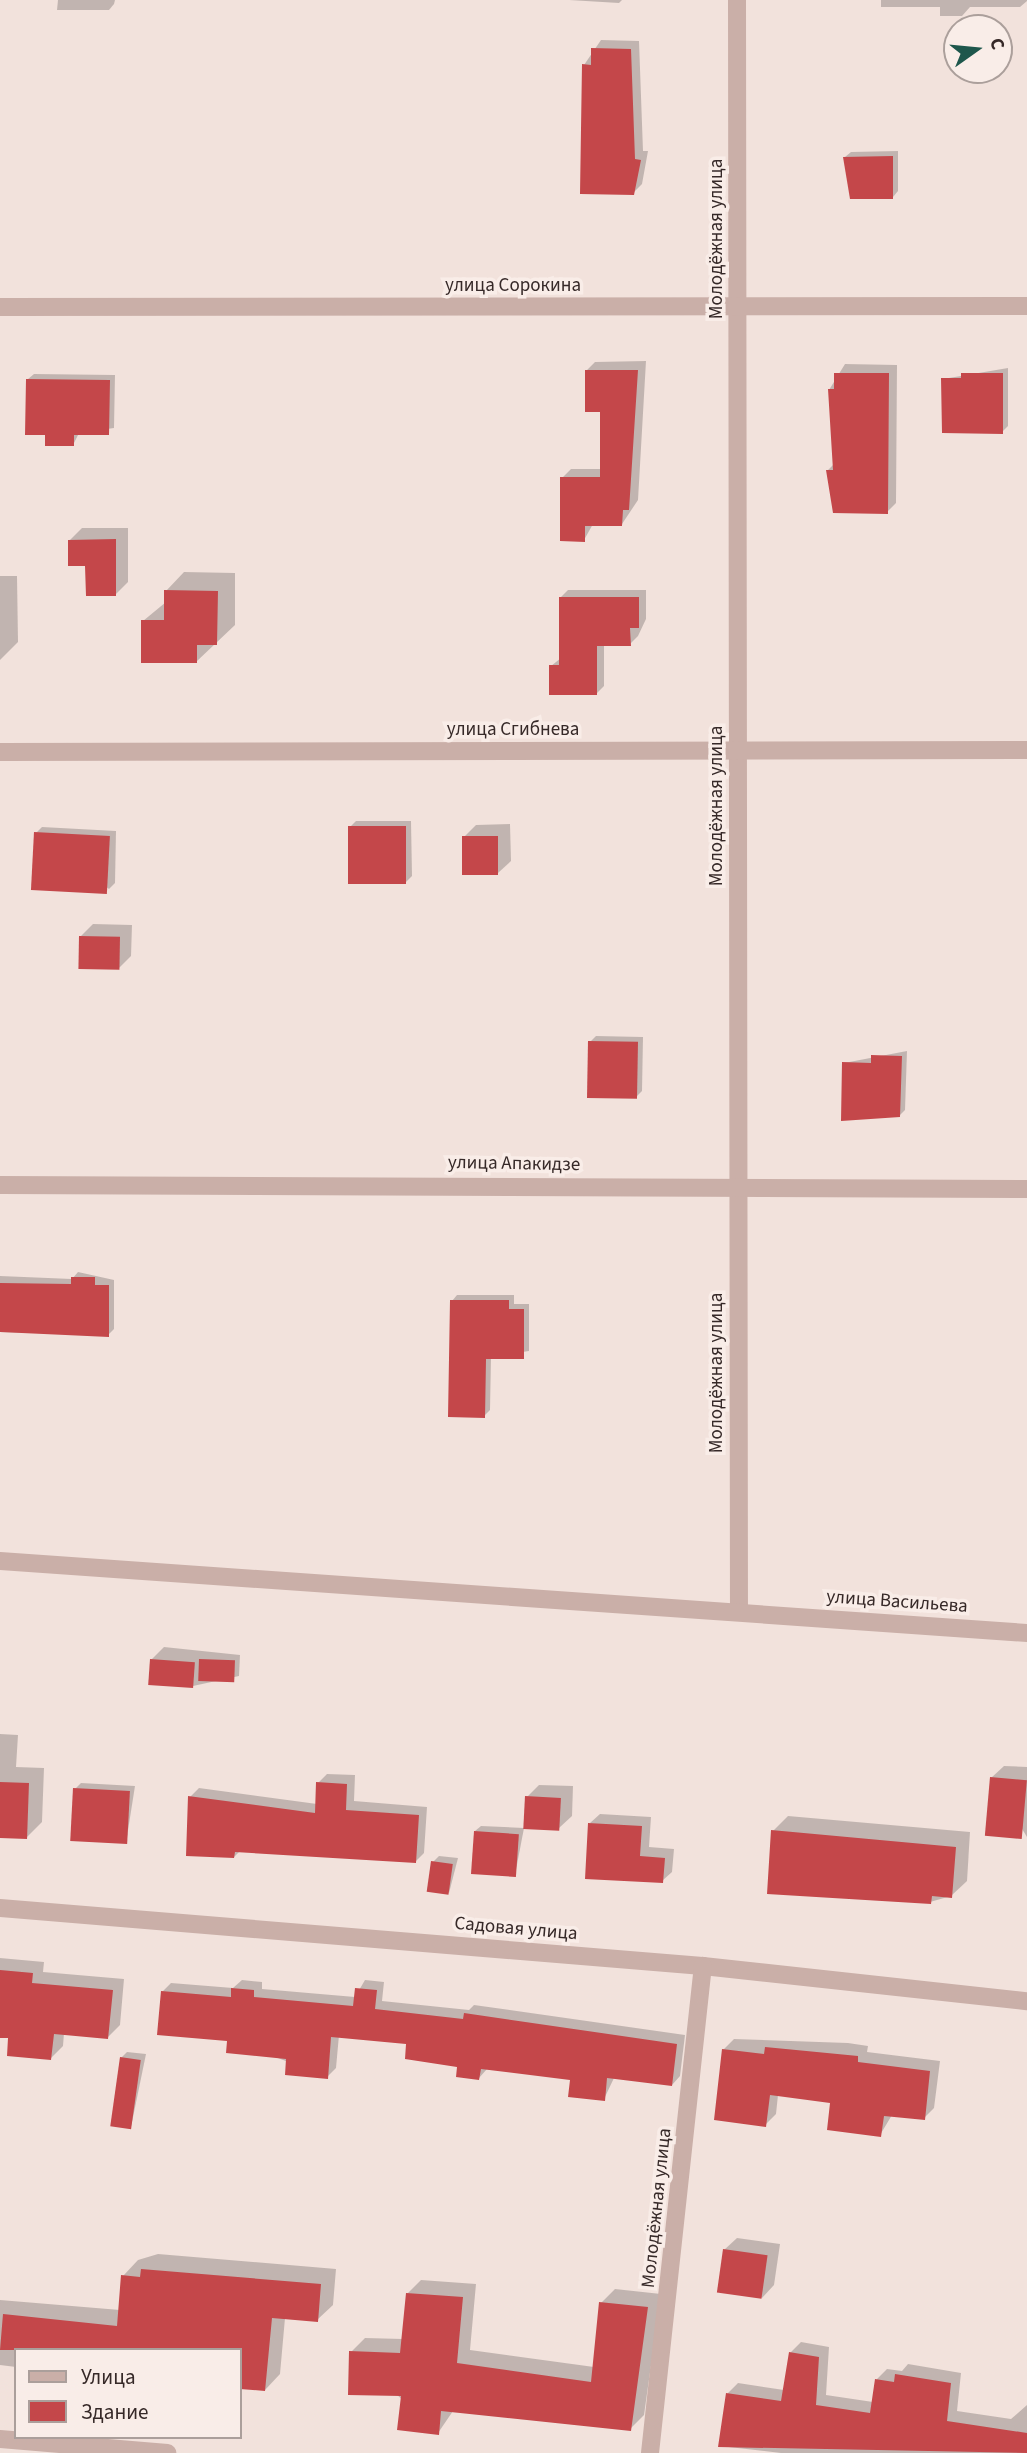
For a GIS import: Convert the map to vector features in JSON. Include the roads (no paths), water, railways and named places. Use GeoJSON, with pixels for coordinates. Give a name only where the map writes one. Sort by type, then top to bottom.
{"type":"FeatureCollection","features":[{"type":"Feature","properties":{"kind":"street","name":"Молодёжная улица"},"geometry":{"type":"LineString","coordinates":[[737,0],[739,1612]]}},
{"type":"Feature","properties":{"kind":"street","name":"улица Сорокина"},"geometry":{"type":"LineString","coordinates":[[0,307],[1027,306]]}},
{"type":"Feature","properties":{"kind":"street","name":"улица Сгибнева"},"geometry":{"type":"LineString","coordinates":[[0,752],[1027,750]]}},
{"type":"Feature","properties":{"kind":"street","name":"улица Апакидзе"},"geometry":{"type":"LineString","coordinates":[[0,1185],[1027,1189]]}},
{"type":"Feature","properties":{"kind":"street","name":"улица Васильева"},"geometry":{"type":"LineString","coordinates":[[0,1561],[1027,1633]]}},
{"type":"Feature","properties":{"kind":"street","name":"Садовая улица"},"geometry":{"type":"LineString","coordinates":[[0,1908],[704,1966],[1027,2001]]}},
{"type":"Feature","properties":{"kind":"street","name":"Молодёжная улица"},"geometry":{"type":"LineString","coordinates":[[650,2453],[704,1966]]}},
{"type":"Feature","properties":{"kind":"street"},"geometry":{"type":"LineString","coordinates":[[0,2439],[167,2453]]}}]}
